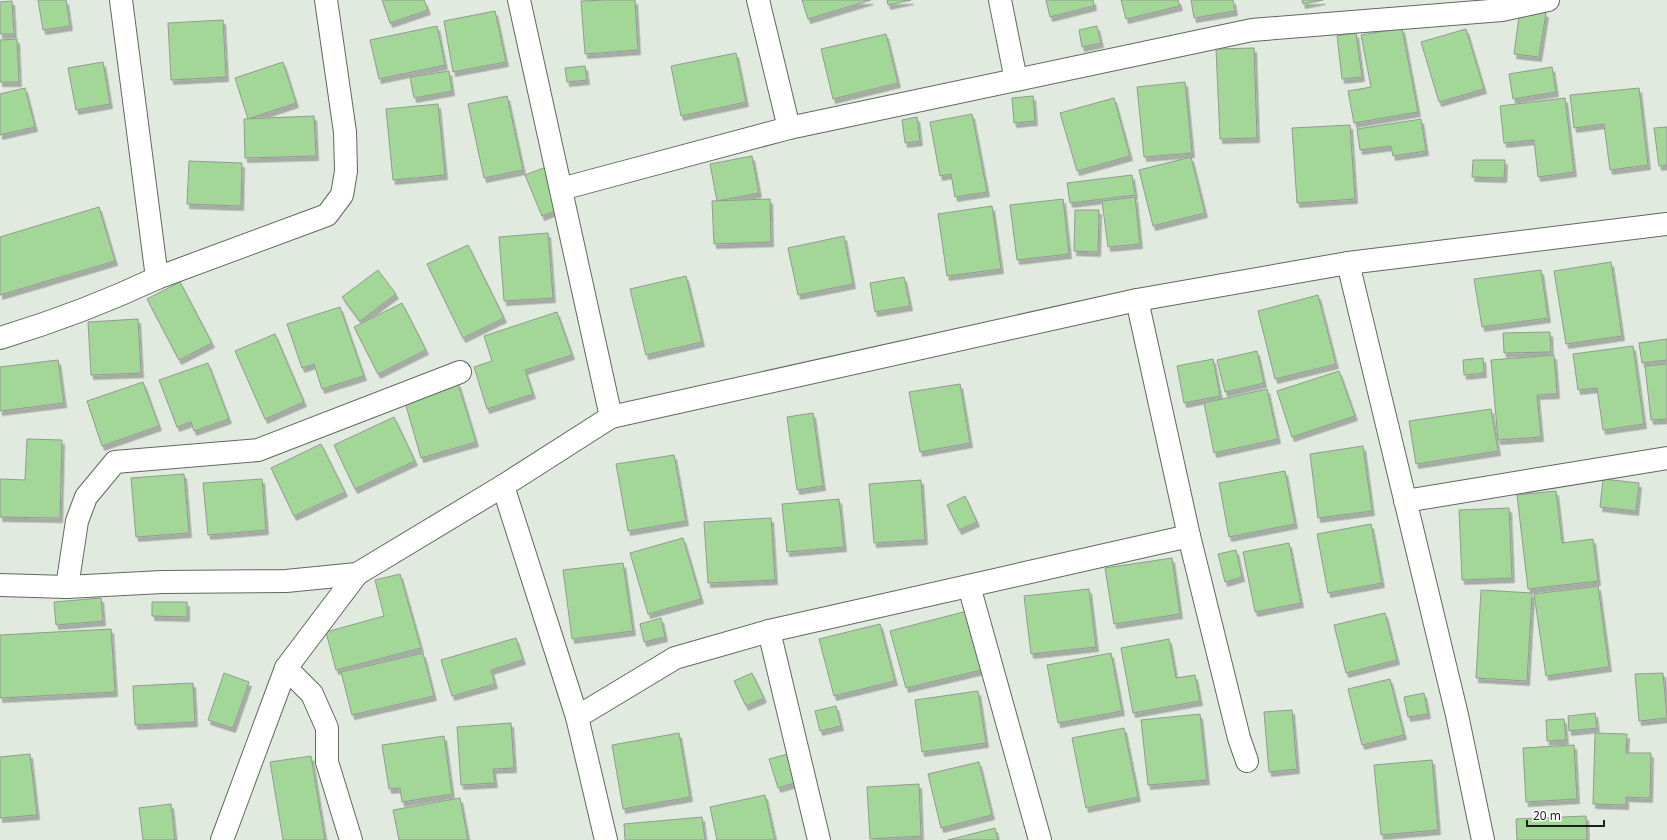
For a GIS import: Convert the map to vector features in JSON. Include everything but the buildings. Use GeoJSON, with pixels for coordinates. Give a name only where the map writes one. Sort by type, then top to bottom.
{"type":"FeatureCollection","features":[{"type":"Feature","properties":{"kind":"street"},"geometry":{"type":"LineString","coordinates":[[121,0],[157,278]]}},
{"type":"Feature","properties":{"kind":"street"},"geometry":{"type":"LineString","coordinates":[[0,338],[48,323],[157,278],[327,215],[342,195],[346,171],[345,132],[326,0]]}},
{"type":"Feature","properties":{"kind":"street"},"geometry":{"type":"LineString","coordinates":[[519,0],[611,416]]}},
{"type":"Feature","properties":{"kind":"street"},"geometry":{"type":"LineString","coordinates":[[758,0],[789,128]]}},
{"type":"Feature","properties":{"kind":"street"},"geometry":{"type":"LineString","coordinates":[[1000,0],[1016,80]]}},
{"type":"Feature","properties":{"kind":"street"},"geometry":{"type":"LineString","coordinates":[[561,189],[789,128],[1252,30],[1502,10],[1548,0]]}},
{"type":"Feature","properties":{"kind":"street"},"geometry":{"type":"LineString","coordinates":[[222,840],[286,668],[357,574],[504,486],[611,416],[1137,300],[1348,263],[1667,224]]}},
{"type":"Feature","properties":{"kind":"street"},"geometry":{"type":"LineString","coordinates":[[1348,263],[1456,715],[1483,840]]}},
{"type":"Feature","properties":{"kind":"street"},"geometry":{"type":"LineString","coordinates":[[1137,300],[1189,536],[1239,738],[1247,761]]}},
{"type":"Feature","properties":{"kind":"street"},"geometry":{"type":"LineString","coordinates":[[67,587],[78,521],[86,497],[115,462],[258,450],[460,372]]}},
{"type":"Feature","properties":{"kind":"street"},"geometry":{"type":"LineString","coordinates":[[1405,501],[1667,458]]}},
{"type":"Feature","properties":{"kind":"street"},"geometry":{"type":"LineString","coordinates":[[504,486],[577,717],[606,840]]}},
{"type":"Feature","properties":{"kind":"street"},"geometry":{"type":"LineString","coordinates":[[577,717],[675,658],[769,631],[1189,536]]}},
{"type":"Feature","properties":{"kind":"street"},"geometry":{"type":"LineString","coordinates":[[0,584],[67,587],[162,582],[286,581],[357,574]]}},
{"type":"Feature","properties":{"kind":"street"},"geometry":{"type":"LineString","coordinates":[[969,586],[1040,840]]}},
{"type":"Feature","properties":{"kind":"street"},"geometry":{"type":"LineString","coordinates":[[769,631],[819,840]]}},
{"type":"Feature","properties":{"kind":"street"},"geometry":{"type":"LineString","coordinates":[[286,668],[312,694],[327,728],[327,762],[351,840]]}}]}
